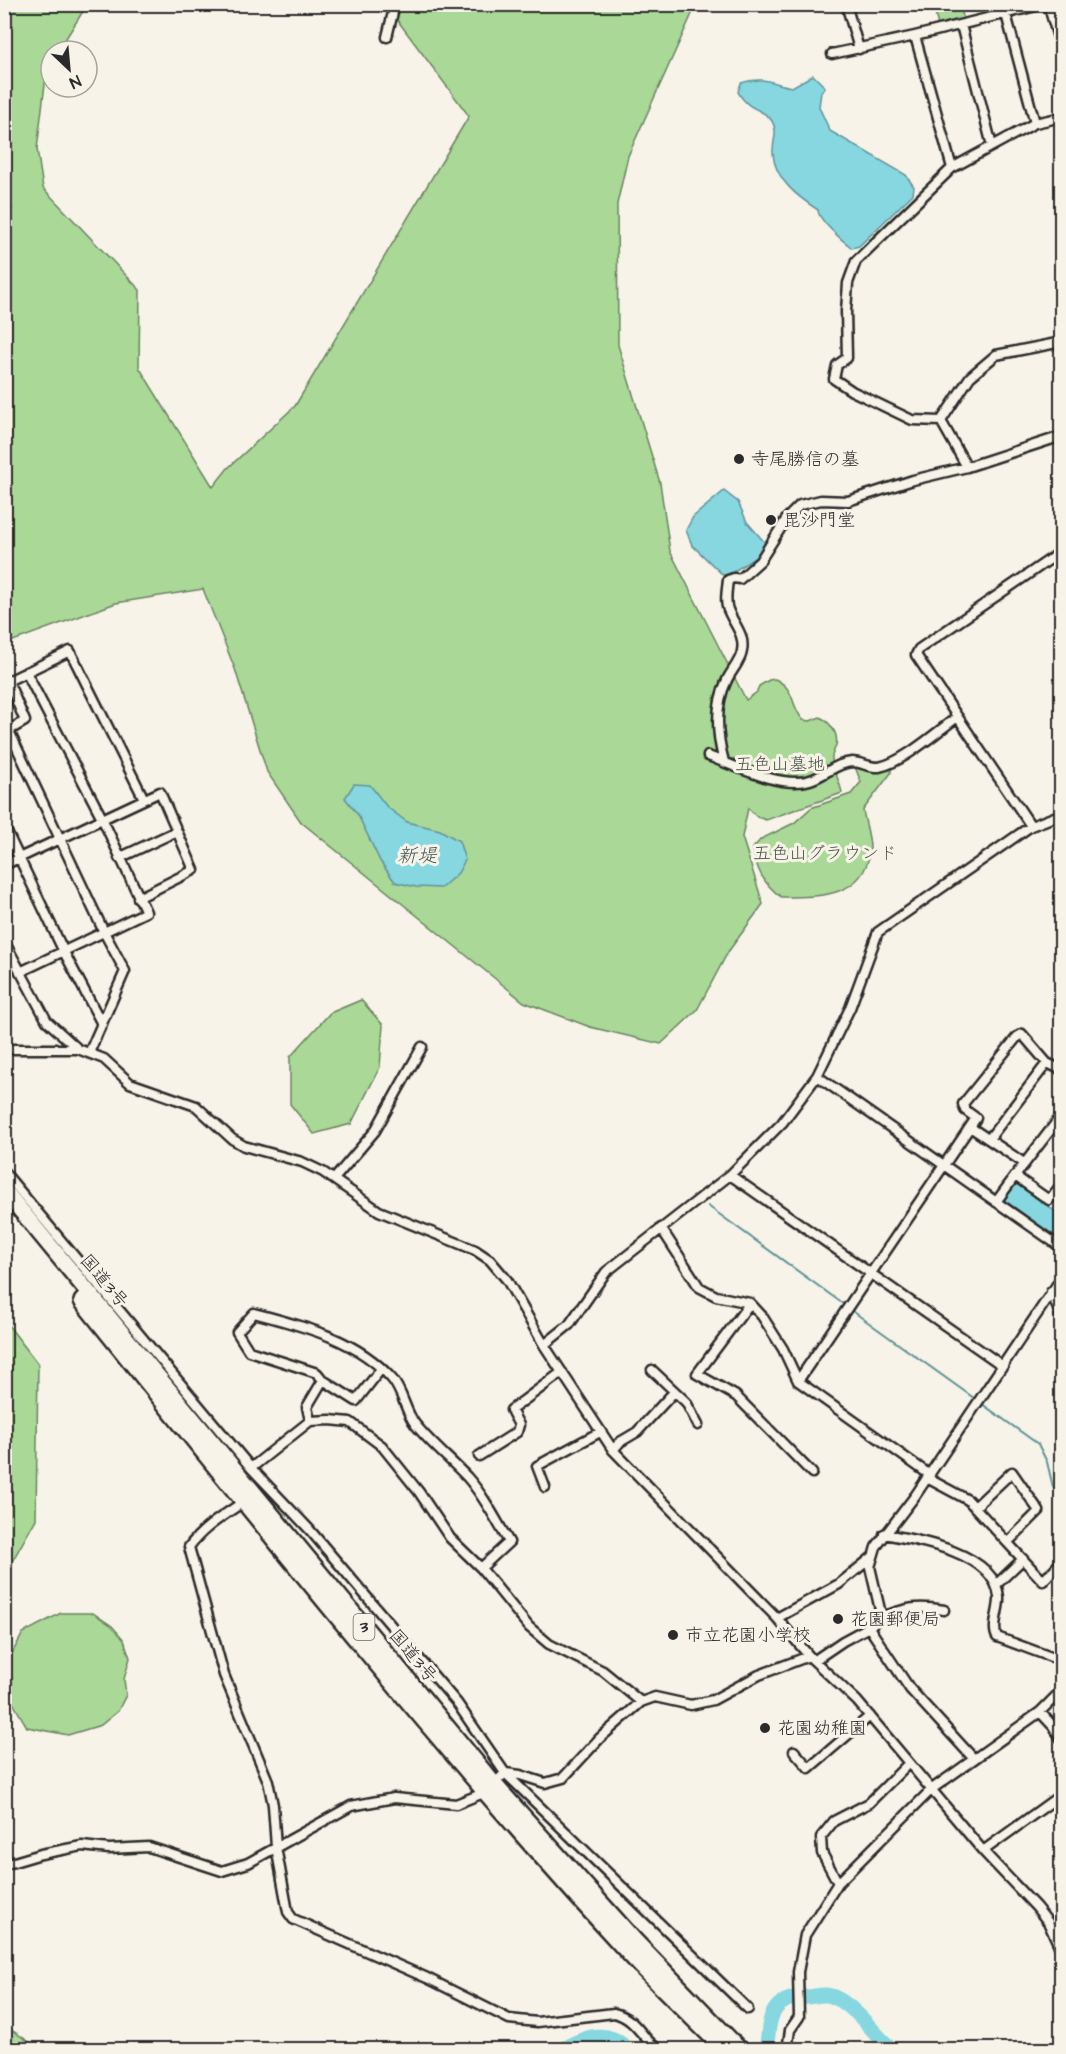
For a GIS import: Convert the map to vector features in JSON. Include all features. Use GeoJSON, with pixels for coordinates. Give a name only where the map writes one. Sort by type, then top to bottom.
{"type":"FeatureCollection","features":[{"type":"Feature","properties":{"kind":"highway","name":"国道3号"},"geometry":{"type":"LineString","coordinates":[[4,1190],[254,1492],[490,1788],[625,1949],[724,2049]]}},
{"type":"Feature","properties":{"kind":"highway","name":"国道3号"},"geometry":{"type":"LineString","coordinates":[[4,1206],[254,1492]]}},
{"type":"Feature","properties":{"kind":"highway","name":"国道3号"},"geometry":{"type":"LineString","coordinates":[[490,1788],[740,2049]]}},
{"type":"Feature","properties":{"kind":"street"},"geometry":{"type":"LineString","coordinates":[[387,37],[395,4]]}},
{"type":"Feature","properties":{"kind":"street"},"geometry":{"type":"LineString","coordinates":[[846,4],[859,50]]}},
{"type":"Feature","properties":{"kind":"street"},"geometry":{"type":"LineString","coordinates":[[832,54],[859,50],[1046,4],[1062,51]]}},
{"type":"Feature","properties":{"kind":"street"},"geometry":{"type":"LineString","coordinates":[[1006,14],[1035,123]]}},
{"type":"Feature","properties":{"kind":"street"},"geometry":{"type":"LineString","coordinates":[[961,25],[992,146]]}},
{"type":"Feature","properties":{"kind":"street"},"geometry":{"type":"LineString","coordinates":[[915,36],[952,168]]}},
{"type":"Feature","properties":{"kind":"street"},"geometry":{"type":"LineString","coordinates":[[941,421],[912,420],[852,391],[834,379],[837,365],[847,358],[848,283],[856,261],[952,168],[1035,123],[1062,117]]}},
{"type":"Feature","properties":{"kind":"street"},"geometry":{"type":"LineString","coordinates":[[941,421],[970,376],[996,355],[1062,342]]}},
{"type":"Feature","properties":{"kind":"street"},"geometry":{"type":"LineString","coordinates":[[941,421],[967,467]]}},
{"type":"Feature","properties":{"kind":"street"},"geometry":{"type":"LineString","coordinates":[[724,762],[719,743],[718,724],[722,691],[742,653],[742,637],[728,611],[726,593],[728,580],[740,579],[759,561],[787,519],[800,505],[821,500],[848,501],[913,480],[967,467],[1062,436]]}},
{"type":"Feature","properties":{"kind":"street"},"geometry":{"type":"LineString","coordinates":[[1031,826],[916,655],[919,650],[1062,550]]}},
{"type":"Feature","properties":{"kind":"street"},"geometry":{"type":"LineString","coordinates":[[89,1053],[125,971],[7,732],[25,721],[8,681],[70,651],[144,799]]}},
{"type":"Feature","properties":{"kind":"street"},"geometry":{"type":"LineString","coordinates":[[20,972],[146,912],[102,818],[26,672]]}},
{"type":"Feature","properties":{"kind":"street"},"geometry":{"type":"LineString","coordinates":[[708,756],[784,782],[798,783],[811,780],[838,766],[853,762],[878,767],[904,756],[956,717]]}},
{"type":"Feature","properties":{"kind":"street"},"geometry":{"type":"LineString","coordinates":[[4,865],[160,792],[195,870],[138,898]]}},
{"type":"Feature","properties":{"kind":"street"},"geometry":{"type":"LineString","coordinates":[[544,1345],[569,1325],[606,1272],[730,1175],[782,1123],[817,1076],[850,1008],[879,932],[1031,826],[1062,814]]}},
{"type":"Feature","properties":{"kind":"street"},"geometry":{"type":"LineString","coordinates":[[4,826],[63,952],[102,1024]]}},
{"type":"Feature","properties":{"kind":"street"},"geometry":{"type":"LineString","coordinates":[[119,858],[177,831]]}},
{"type":"Feature","properties":{"kind":"street"},"geometry":{"type":"LineString","coordinates":[[4,941],[47,1021],[78,1049]]}},
{"type":"Feature","properties":{"kind":"street"},"geometry":{"type":"LineString","coordinates":[[798,1381],[976,1118],[965,1110],[963,1104],[1017,1037],[1022,1034],[1047,1063],[1062,1070]]}},
{"type":"Feature","properties":{"kind":"street"},"geometry":{"type":"LineString","coordinates":[[335,1178],[375,1131],[422,1047]]}},
{"type":"Feature","properties":{"kind":"street"},"geometry":{"type":"LineString","coordinates":[[4,1049],[78,1049],[104,1059],[130,1083],[196,1106],[232,1139],[244,1146],[302,1162],[335,1178],[350,1192],[379,1211],[475,1250],[490,1260],[507,1280],[544,1345],[613,1450],[870,1716],[874,1724],[983,1851],[1048,1922],[1062,1952]]}},
{"type":"Feature","properties":{"kind":"street"},"geometry":{"type":"LineString","coordinates":[[989,1140],[1047,1063]]}},
{"type":"Feature","properties":{"kind":"street"},"geometry":{"type":"LineString","coordinates":[[817,1076],[1062,1248]]}},
{"type":"Feature","properties":{"kind":"street"},"geometry":{"type":"LineString","coordinates":[[996,1202],[1062,1115]]}},
{"type":"Feature","properties":{"kind":"street"},"geometry":{"type":"LineString","coordinates":[[970,1127],[1024,1163]]}},
{"type":"Feature","properties":{"kind":"street"},"geometry":{"type":"LineString","coordinates":[[4,1172],[251,1468],[254,1492],[309,1530],[457,1703],[505,1773],[748,2009]]}},
{"type":"Feature","properties":{"kind":"street"},"geometry":{"type":"LineString","coordinates":[[730,1175],[1003,1366]]}},
{"type":"Feature","properties":{"kind":"street"},"geometry":{"type":"LineString","coordinates":[[1016,1176],[1049,1200],[1062,1184]]}},
{"type":"Feature","properties":{"kind":"street"},"geometry":{"type":"LineString","coordinates":[[661,1228],[699,1287],[716,1296],[750,1303],[762,1316],[783,1348],[798,1381],[928,1477],[968,1500],[1044,1581],[1062,1561]]}},
{"type":"Feature","properties":{"kind":"street"},"geometry":{"type":"LineString","coordinates":[[505,1773],[545,1783],[563,1778],[600,1738],[641,1702],[655,1697],[691,1705],[713,1700],[759,1675],[812,1658],[870,1627],[881,1614],[870,1567],[884,1534],[928,1477],[1062,1277]]}},
{"type":"Feature","properties":{"kind":"street"},"geometry":{"type":"LineString","coordinates":[[1052,1292],[1062,1319]]}},
{"type":"Feature","properties":{"kind":"street"},"geometry":{"type":"LineString","coordinates":[[750,1303],[697,1374],[736,1395],[812,1473]]}},
{"type":"Feature","properties":{"kind":"street"},"geometry":{"type":"LineString","coordinates":[[381,1369],[356,1401],[323,1380],[317,1373],[249,1351],[237,1332],[254,1313],[328,1335],[360,1351],[394,1380],[415,1423],[468,1478],[490,1508],[509,1542],[482,1568]]}},
{"type":"Feature","properties":{"kind":"street"},"geometry":{"type":"LineString","coordinates":[[652,1370],[686,1402],[698,1425]]}},
{"type":"Feature","properties":{"kind":"street"},"geometry":{"type":"LineString","coordinates":[[479,1456],[517,1432],[519,1425],[511,1410],[561,1372]]}},
{"type":"Feature","properties":{"kind":"street"},"geometry":{"type":"LineString","coordinates":[[310,1421],[307,1407],[323,1380]]}},
{"type":"Feature","properties":{"kind":"street"},"geometry":{"type":"LineString","coordinates":[[613,1450],[620,1442],[638,1432],[674,1392]]}},
{"type":"Feature","properties":{"kind":"street"},"geometry":{"type":"LineString","coordinates":[[251,1468],[310,1421],[350,1422],[382,1446],[419,1491],[450,1538],[482,1568],[529,1627],[549,1644],[603,1671],[641,1702]]}},
{"type":"Feature","properties":{"kind":"street"},"geometry":{"type":"LineString","coordinates":[[545,1487],[537,1466],[600,1432]]}},
{"type":"Feature","properties":{"kind":"street"},"geometry":{"type":"LineString","coordinates":[[975,1507],[1012,1472],[1039,1511],[1008,1542]]}},
{"type":"Feature","properties":{"kind":"street"},"geometry":{"type":"LineString","coordinates":[[254,1492],[227,1512],[189,1547],[224,1675],[268,1781],[273,1805],[276,1846],[288,1912],[292,1918],[427,1978],[509,2019],[537,2022],[615,2013],[626,2016],[637,2025],[641,2035],[659,2049]]}},
{"type":"Feature","properties":{"kind":"street"},"geometry":{"type":"LineString","coordinates":[[884,1534],[917,1540],[973,1561],[989,1573],[996,1584],[1000,1609],[994,1629],[997,1637],[1062,1661]]}},
{"type":"Feature","properties":{"kind":"street"},"geometry":{"type":"LineString","coordinates":[[777,1618],[839,1584],[872,1558]]}},
{"type":"Feature","properties":{"kind":"street"},"geometry":{"type":"LineString","coordinates":[[996,1584],[1023,1559]]}},
{"type":"Feature","properties":{"kind":"street"},"geometry":{"type":"LineString","coordinates":[[878,1619],[897,1611],[924,1606],[945,1610]]}},
{"type":"Feature","properties":{"kind":"street"},"geometry":{"type":"LineString","coordinates":[[870,1627],[910,1689],[974,1759]]}},
{"type":"Feature","properties":{"kind":"street"},"geometry":{"type":"LineString","coordinates":[[787,2049],[790,2030],[800,2017],[798,1972],[806,1935],[838,1883],[932,1789],[1040,1712],[1062,1690]]}},
{"type":"Feature","properties":{"kind":"street"},"geometry":{"type":"LineString","coordinates":[[1040,1712],[1062,1740]]}},
{"type":"Feature","properties":{"kind":"street"},"geometry":{"type":"LineString","coordinates":[[794,1751],[808,1768],[870,1716]]}},
{"type":"Feature","properties":{"kind":"street"},"geometry":{"type":"LineString","coordinates":[[838,1883],[822,1853],[821,1837],[834,1821],[869,1803],[909,1763]]}},
{"type":"Feature","properties":{"kind":"street"},"geometry":{"type":"LineString","coordinates":[[4,1865],[41,1854],[82,1846],[109,1849],[149,1847],[222,1871],[248,1863],[351,1806],[394,1798],[456,1804],[490,1788],[505,1773]]}},
{"type":"Feature","properties":{"kind":"street"},"geometry":{"type":"LineString","coordinates":[[983,1851],[1062,1794]]}},
{"type":"Feature","properties":{"kind":"green space","name":"五色山墓地"},"geometry":{"type":"Polygon","coordinates":[[[4,5],[87,5],[66,39],[39,39],[39,99],[43,99],[37,149],[43,188],[140,290],[139,367],[213,487],[228,468],[295,406],[469,116],[386,5],[696,5],[628,156],[617,204],[618,345],[660,483],[670,551],[746,700],[757,692],[759,686],[775,679],[790,692],[803,720],[810,721],[820,717],[833,729],[837,741],[832,759],[842,793],[766,820],[757,817],[748,808],[742,837],[763,904],[728,952],[697,1010],[661,1044],[590,1027],[524,1002],[301,822],[267,772],[235,669],[203,589],[116,603],[5,644],[4,251],[9,247],[12,207],[4,196],[4,5]]]}},
{"type":"Feature","properties":{"kind":"green space"},"geometry":{"type":"Polygon","coordinates":[[[933,5],[960,5],[965,24],[939,30],[933,5]]]}},
{"type":"Feature","properties":{"kind":"green space","name":"五色山グラウンド"},"geometry":{"type":"Polygon","coordinates":[[[891,761],[891,773],[863,810],[870,851],[866,866],[859,878],[837,892],[824,895],[781,897],[775,892],[762,876],[753,848],[761,839],[794,823],[811,808],[851,794],[861,782],[853,762],[878,767],[891,761]]]}},
{"type":"Feature","properties":{"kind":"green space"},"geometry":{"type":"Polygon","coordinates":[[[361,1000],[383,1025],[380,1067],[351,1124],[314,1134],[290,1104],[290,1057],[330,1013],[361,1000]]]}},
{"type":"Feature","properties":{"kind":"green space"},"geometry":{"type":"Polygon","coordinates":[[[5,1321],[38,1364],[36,1519],[5,1574],[5,1321]]]}},
{"type":"Feature","properties":{"kind":"green space"},"geometry":{"type":"Polygon","coordinates":[[[61,1613],[93,1613],[112,1626],[124,1640],[130,1658],[124,1679],[126,1695],[118,1711],[101,1725],[68,1735],[27,1727],[12,1701],[9,1659],[23,1633],[61,1613]]]}},
{"type":"Feature","properties":{"kind":"green space"},"geometry":{"type":"Polygon","coordinates":[[[4,2025],[37,2047],[42,2049],[5,2049],[4,2025]]]}},
{"type":"Feature","properties":{"kind":"water"},"geometry":{"type":"Polygon","coordinates":[[[813,75],[825,87],[821,92],[819,107],[830,131],[906,175],[914,187],[913,194],[859,246],[852,248],[826,225],[818,210],[795,193],[782,179],[774,162],[775,129],[772,121],[765,114],[751,107],[738,92],[741,83],[749,81],[767,81],[792,87],[813,75]]]}},
{"type":"Feature","properties":{"kind":"water"},"geometry":{"type":"Polygon","coordinates":[[[724,491],[738,502],[747,522],[767,545],[756,557],[725,577],[692,545],[686,530],[693,517],[724,491]]]}},
{"type":"Feature","properties":{"kind":"water","name":"新堤"},"geometry":{"type":"Polygon","coordinates":[[[354,784],[370,785],[387,807],[407,822],[440,830],[459,841],[465,860],[458,873],[441,888],[416,887],[395,882],[380,861],[358,815],[345,798],[354,784]]]}},
{"type":"Feature","properties":{"kind":"water"},"geometry":{"type":"Polygon","coordinates":[[[1019,1184],[1061,1216],[1061,1244],[1002,1203],[1015,1185],[1019,1184]]]}},
{"type":"Feature","properties":{"kind":"waterway"},"geometry":{"type":"LineString","coordinates":[[708,1206],[846,1306]]}},
{"type":"Feature","properties":{"kind":"waterway"},"geometry":{"type":"LineString","coordinates":[[851,1310],[1038,1444],[1047,1462],[1053,1487],[1062,1498]]}},
{"type":"Feature","properties":{"kind":"waterway"},"geometry":{"type":"LineString","coordinates":[[767,2050],[769,2025],[779,2005],[794,1998],[825,1995],[838,1999],[850,2007],[893,2050]]}},
{"type":"Feature","properties":{"kind":"waterway"},"geometry":{"type":"LineString","coordinates":[[560,2050],[595,2036],[612,2038],[628,2050]]}},
{"type":"Feature","properties":{"kind":"place","name":"寺尾勝信の墓"},"geometry":{"type":"Point","coordinates":[739,459]}},
{"type":"Feature","properties":{"kind":"place","name":"毘沙門堂"},"geometry":{"type":"Point","coordinates":[771,520]}},
{"type":"Feature","properties":{"kind":"place","name":"花園郵便局"},"geometry":{"type":"Point","coordinates":[838,1619]}},
{"type":"Feature","properties":{"kind":"place","name":"市立花園小学校"},"geometry":{"type":"Point","coordinates":[673,1635]}},
{"type":"Feature","properties":{"kind":"place","name":"花園幼稚園"},"geometry":{"type":"Point","coordinates":[765,1728]}}]}
